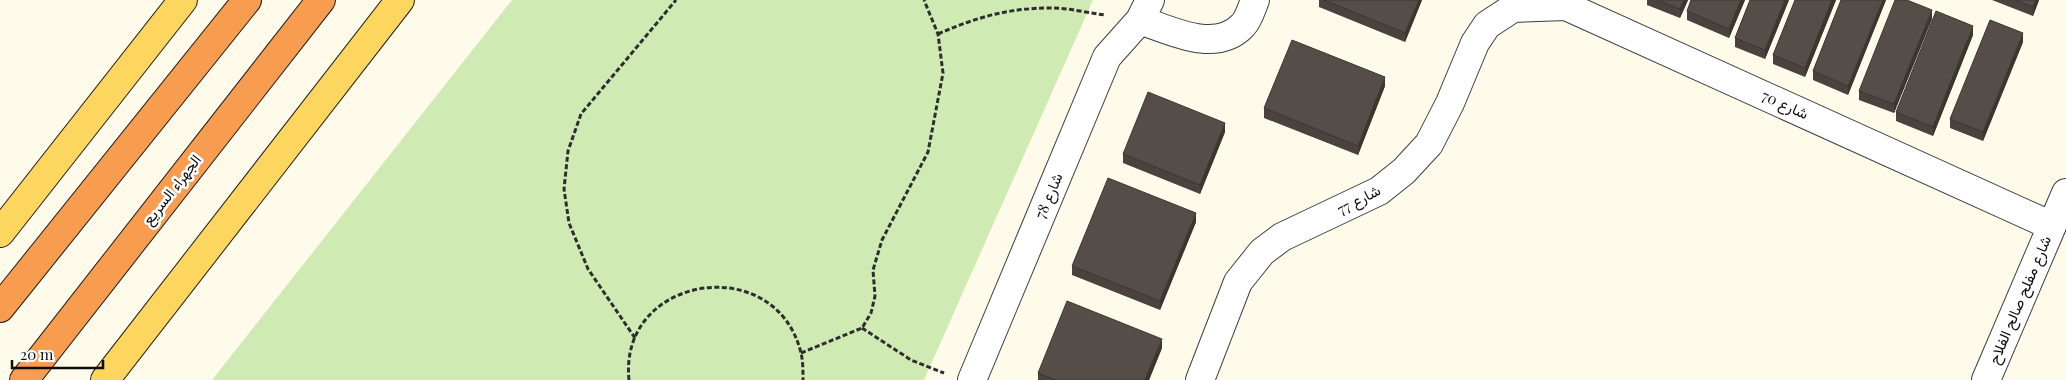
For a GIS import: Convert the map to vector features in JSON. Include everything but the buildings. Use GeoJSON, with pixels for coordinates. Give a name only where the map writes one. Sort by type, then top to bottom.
{"type":"FeatureCollection","features":[{"type":"Feature","properties":{"kind":"highway"},"geometry":{"type":"LineString","coordinates":[[0,308],[247,0]]}},
{"type":"Feature","properties":{"kind":"highway","name":"الجهراء السريع"},"geometry":{"type":"LineString","coordinates":[[24,380],[320,0]]}},
{"type":"Feature","properties":{"kind":"main road"},"geometry":{"type":"LineString","coordinates":[[0,233],[183,0]]}},
{"type":"Feature","properties":{"kind":"main road"},"geometry":{"type":"LineString","coordinates":[[106,380],[400,0]]}},
{"type":"Feature","properties":{"kind":"main road"},"geometry":{"type":"LineString","coordinates":[[127,380],[196,265]]}},
{"type":"Feature","properties":{"kind":"street"},"geometry":{"type":"LineString","coordinates":[[1145,10],[1188,37],[1210,40],[1227,37],[1244,24],[1255,0]]}},
{"type":"Feature","properties":{"kind":"street","name":"شارع 70"},"geometry":{"type":"LineString","coordinates":[[1513,8],[1566,6],[2052,226]]}},
{"type":"Feature","properties":{"kind":"street","name":"شارع 77"},"geometry":{"type":"LineString","coordinates":[[1200,380],[1238,282],[1262,252],[1282,237],[1379,191],[1404,171],[1429,144],[1450,103],[1475,43],[1486,25],[1513,8]]}},
{"type":"Feature","properties":{"kind":"street","name":"شارع 78"},"geometry":{"type":"LineString","coordinates":[[962,378],[1107,57],[1145,10]]}},
{"type":"Feature","properties":{"kind":"street","name":"شارع مفلح صالح الفلاح"},"geometry":{"type":"LineString","coordinates":[[1986,380],[2066,193]]}},
{"type":"Feature","properties":{"kind":"path"},"geometry":{"type":"LineString","coordinates":[[635,338],[588,269],[569,223],[564,189],[568,151],[581,114],[676,0]]}},
{"type":"Feature","properties":{"kind":"path"},"geometry":{"type":"LineString","coordinates":[[801,353],[862,328],[871,313],[875,296],[873,270],[882,240],[928,152],[943,73],[938,34],[924,0]]}},
{"type":"Feature","properties":{"kind":"path"},"geometry":{"type":"LineString","coordinates":[[938,34],[975,18],[1015,10],[1053,8],[1145,10]]}},
{"type":"Feature","properties":{"kind":"path"},"geometry":{"type":"LineString","coordinates":[[629,380],[628,367],[635,338],[652,312],[678,294],[708,286],[739,288],[768,302],[789,324],[801,353],[804,380]]}},
{"type":"Feature","properties":{"kind":"path"},"geometry":{"type":"LineString","coordinates":[[862,328],[911,360],[962,378]]}},
{"type":"Feature","properties":{"kind":"green space"},"geometry":{"type":"Polygon","coordinates":[[[512,0],[1093,0],[924,380],[212,380],[512,0]]]}}]}
